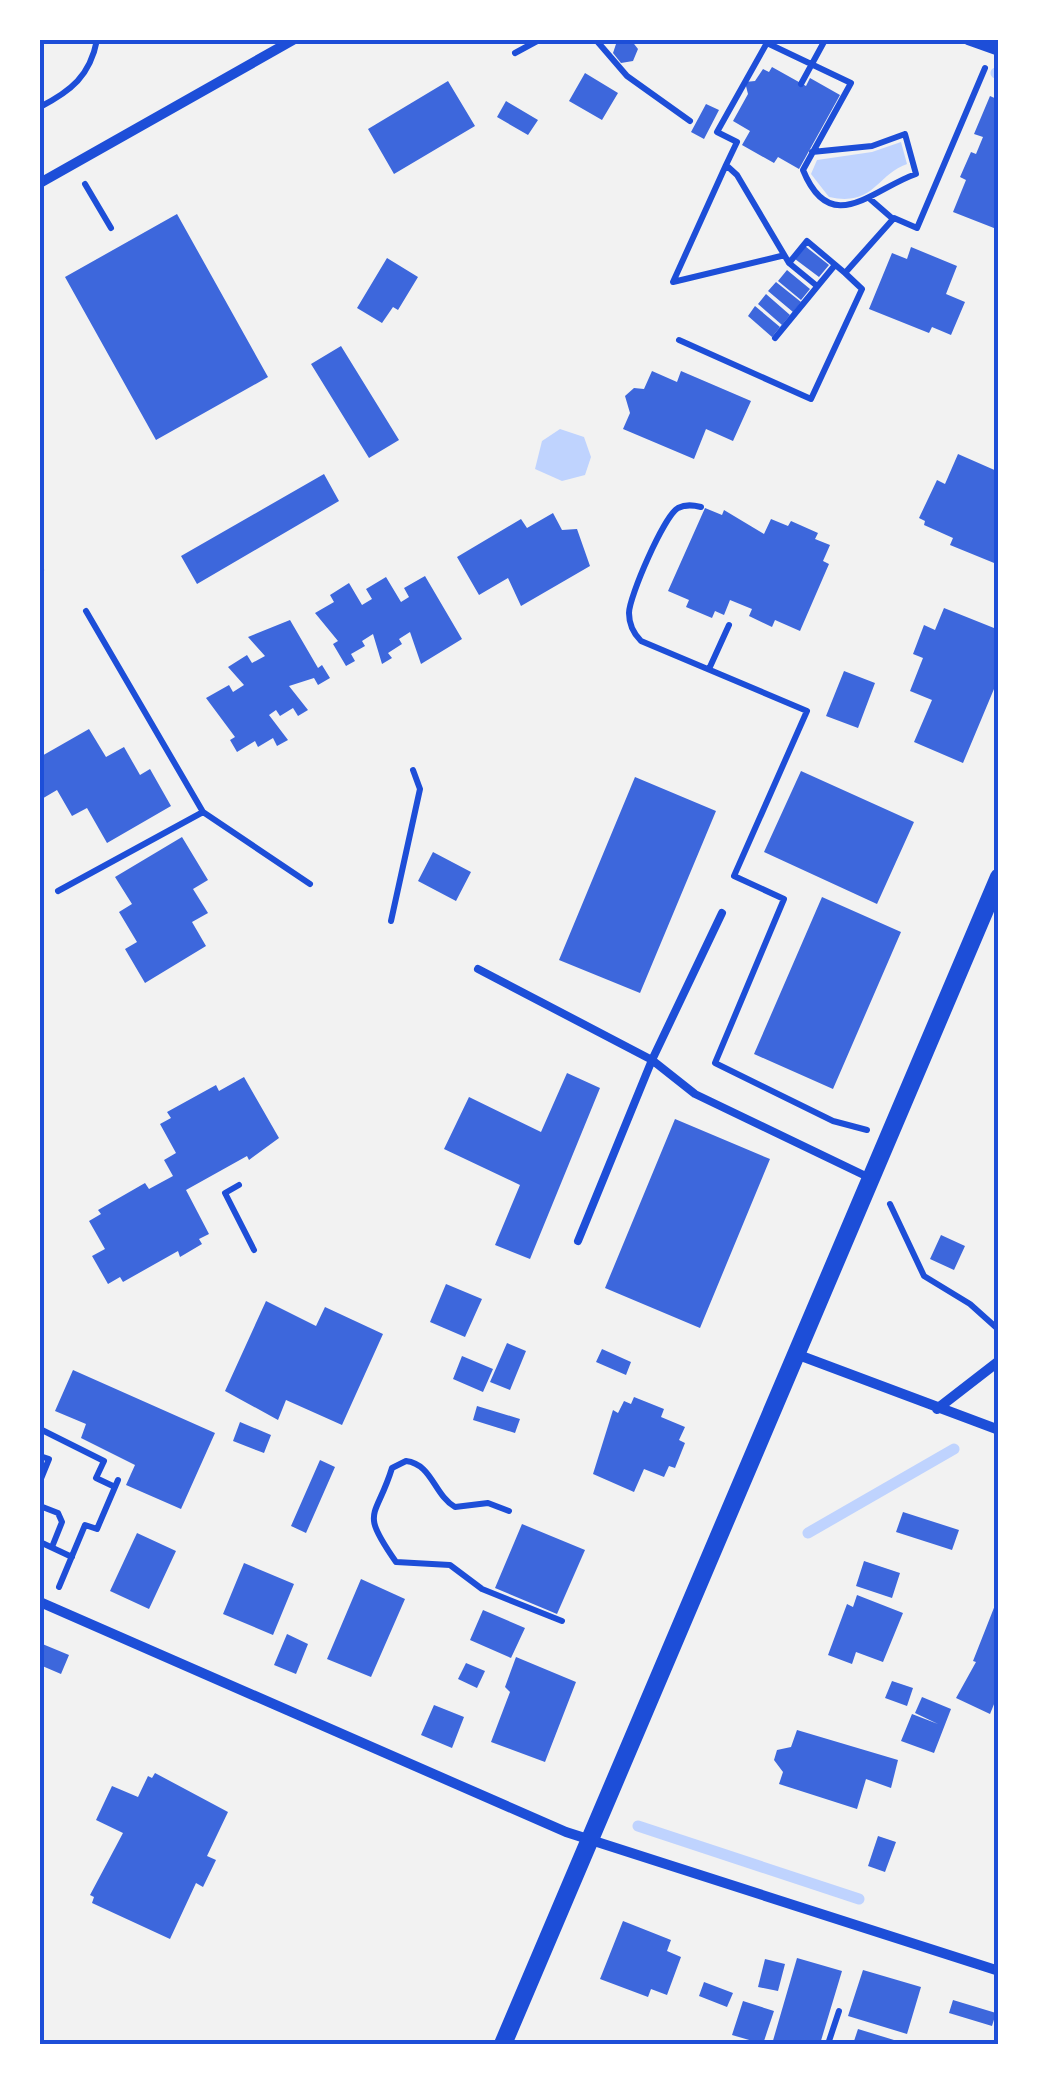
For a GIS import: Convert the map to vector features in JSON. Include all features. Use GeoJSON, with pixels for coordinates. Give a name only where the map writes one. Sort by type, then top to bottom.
{"type":"FeatureCollection","features":[{"type":"Feature","properties":{"kind":"street"},"geometry":{"type":"LineString","coordinates":[[40,183],[293,40]]}},
{"type":"Feature","properties":{"kind":"street"},"geometry":{"type":"LineString","coordinates":[[968,40],[999,50]]}},
{"type":"Feature","properties":{"kind":"street"},"geometry":{"type":"LineString","coordinates":[[503,2044],[999,876]]}},
{"type":"Feature","properties":{"kind":"street"},"geometry":{"type":"LineString","coordinates":[[796,1354],[936,1410],[999,1430]]}},
{"type":"Feature","properties":{"kind":"street"},"geometry":{"type":"LineString","coordinates":[[936,1410],[999,1361]]}},
{"type":"Feature","properties":{"kind":"street"},"geometry":{"type":"LineString","coordinates":[[40,1602],[591,1840],[999,1971]]}},
{"type":"Feature","properties":{"kind":"lane"},"geometry":{"type":"LineString","coordinates":[[578,1242],[652,1060],[722,914]]}},
{"type":"Feature","properties":{"kind":"lane"},"geometry":{"type":"LineString","coordinates":[[478,969],[652,1060],[695,1094],[872,1179]]}},
{"type":"Feature","properties":{"kind":"path"},"geometry":{"type":"LineString","coordinates":[[40,106],[74,90],[94,54],[96,40]]}},
{"type":"Feature","properties":{"kind":"path"},"geometry":{"type":"LineString","coordinates":[[515,53],[539,40]]}},
{"type":"Feature","properties":{"kind":"path"},"geometry":{"type":"LineString","coordinates":[[596,40],[626,76],[690,121]]}},
{"type":"Feature","properties":{"kind":"path"},"geometry":{"type":"LineString","coordinates":[[802,84],[825,40]]}},
{"type":"Feature","properties":{"kind":"path"},"geometry":{"type":"LineString","coordinates":[[781,256],[673,282],[737,142],[717,132],[768,42],[850,83],[812,152],[803,170],[819,197],[834,204],[870,199],[896,180],[916,174],[905,134],[872,146],[812,152]]}},
{"type":"Feature","properties":{"kind":"path"},"geometry":{"type":"LineString","coordinates":[[870,199],[893,219],[917,228],[982,78]]}},
{"type":"Feature","properties":{"kind":"path"},"geometry":{"type":"LineString","coordinates":[[74,165],[110,228]]}},
{"type":"Feature","properties":{"kind":"path"},"geometry":{"type":"LineString","coordinates":[[726,165],[748,192],[781,256],[817,286]]}},
{"type":"Feature","properties":{"kind":"path"},"geometry":{"type":"LineString","coordinates":[[845,273],[893,219]]}},
{"type":"Feature","properties":{"kind":"path"},"geometry":{"type":"LineString","coordinates":[[680,340],[811,399],[862,290],[807,241],[790,264]]}},
{"type":"Feature","properties":{"kind":"path"},"geometry":{"type":"LineString","coordinates":[[774,338],[834,264]]}},
{"type":"Feature","properties":{"kind":"path"},"geometry":{"type":"LineString","coordinates":[[701,507],[689,504],[677,508],[666,521],[629,616],[641,641],[806,710],[734,876],[784,900],[714,1063],[832,1120],[887,1139]]}},
{"type":"Feature","properties":{"kind":"path"},"geometry":{"type":"LineString","coordinates":[[86,610],[203,812],[310,884]]}},
{"type":"Feature","properties":{"kind":"path"},"geometry":{"type":"LineString","coordinates":[[710,669],[729,625]]}},
{"type":"Feature","properties":{"kind":"path"},"geometry":{"type":"LineString","coordinates":[[391,921],[420,790],[414,770]]}},
{"type":"Feature","properties":{"kind":"path"},"geometry":{"type":"LineString","coordinates":[[58,892],[203,812]]}},
{"type":"Feature","properties":{"kind":"path"},"geometry":{"type":"LineString","coordinates":[[240,1185],[225,1193],[254,1250]]}},
{"type":"Feature","properties":{"kind":"path"},"geometry":{"type":"LineString","coordinates":[[890,1203],[924,1276],[970,1304],[999,1330]]}},
{"type":"Feature","properties":{"kind":"path"},"geometry":{"type":"LineString","coordinates":[[40,1429],[104,1461],[96,1478],[116,1483],[97,1530],[86,1525],[65,1575]]}},
{"type":"Feature","properties":{"kind":"path"},"geometry":{"type":"LineString","coordinates":[[40,1456],[49,1459],[40,1481]]}},
{"type":"Feature","properties":{"kind":"path"},"geometry":{"type":"LineString","coordinates":[[509,1511],[488,1503],[455,1507],[444,1500],[426,1470],[406,1461],[392,1468],[386,1493],[371,1514],[396,1562],[450,1565],[482,1589],[562,1621]]}},
{"type":"Feature","properties":{"kind":"path"},"geometry":{"type":"LineString","coordinates":[[40,1506],[58,1513],[62,1522],[52,1548]]}},
{"type":"Feature","properties":{"kind":"path"},"geometry":{"type":"LineString","coordinates":[[40,1542],[72,1556]]}},
{"type":"Feature","properties":{"kind":"path"},"geometry":{"type":"LineString","coordinates":[[828,2044],[838,2011]]}},
{"type":"Feature","properties":{"kind":"water"},"geometry":{"type":"Polygon","coordinates":[[[901,142],[907,164],[856,198],[829,197],[811,174],[817,160],[872,152],[901,142]]]}},
{"type":"Feature","properties":{"kind":"water"},"geometry":{"type":"Polygon","coordinates":[[[560,429],[584,437],[591,457],[585,475],[562,481],[535,469],[542,441],[560,429]]]}},
{"type":"Feature","properties":{"kind":"building"},"geometry":{"type":"Polygon","coordinates":[[[631,40],[638,49],[633,61],[621,63],[613,53],[617,41],[631,40]]]}},
{"type":"Feature","properties":{"kind":"building"},"geometry":{"type":"Polygon","coordinates":[[[772,67],[806,86],[810,78],[840,95],[799,169],[778,157],[774,163],[742,145],[750,131],[733,121],[748,94],[745,82],[755,81],[763,69],[769,72],[772,67]]]}},
{"type":"Feature","properties":{"kind":"building"},"geometry":{"type":"Polygon","coordinates":[[[585,73],[618,93],[602,120],[569,101],[585,73]]]}},
{"type":"Feature","properties":{"kind":"building"},"geometry":{"type":"Polygon","coordinates":[[[448,81],[475,126],[394,174],[368,129],[448,81]]]}},
{"type":"Feature","properties":{"kind":"building"},"geometry":{"type":"Polygon","coordinates":[[[990,96],[999,100],[999,230],[953,212],[966,180],[960,177],[983,137],[974,134],[990,96]]]}},
{"type":"Feature","properties":{"kind":"building"},"geometry":{"type":"Polygon","coordinates":[[[506,101],[538,120],[528,135],[497,117],[506,101]]]}},
{"type":"Feature","properties":{"kind":"building"},"geometry":{"type":"Polygon","coordinates":[[[706,104],[719,110],[704,139],[691,132],[706,104]]]}},
{"type":"Feature","properties":{"kind":"building"},"geometry":{"type":"Polygon","coordinates":[[[177,214],[268,377],[156,440],[65,277],[177,214]]]}},
{"type":"Feature","properties":{"kind":"building"},"geometry":{"type":"Polygon","coordinates":[[[805,246],[829,265],[819,277],[795,259],[805,246]]]}},
{"type":"Feature","properties":{"kind":"building"},"geometry":{"type":"Polygon","coordinates":[[[911,247],[957,266],[946,294],[965,302],[951,335],[932,327],[929,333],[869,309],[892,253],[907,259],[911,247]]]}},
{"type":"Feature","properties":{"kind":"building"},"geometry":{"type":"Polygon","coordinates":[[[387,258],[418,277],[398,310],[393,307],[382,323],[357,308],[387,258]]]}},
{"type":"Feature","properties":{"kind":"building"},"geometry":{"type":"Polygon","coordinates":[[[787,270],[810,289],[801,300],[778,281],[787,270]]]}},
{"type":"Feature","properties":{"kind":"building"},"geometry":{"type":"Polygon","coordinates":[[[776,282],[801,302],[793,312],[768,291],[776,282]]]}},
{"type":"Feature","properties":{"kind":"building"},"geometry":{"type":"Polygon","coordinates":[[[766,294],[790,315],[782,325],[758,304],[766,294]]]}},
{"type":"Feature","properties":{"kind":"building"},"geometry":{"type":"Polygon","coordinates":[[[755,306],[780,327],[772,337],[748,316],[755,306]]]}},
{"type":"Feature","properties":{"kind":"building"},"geometry":{"type":"Polygon","coordinates":[[[341,346],[399,440],[369,458],[311,364],[341,346]]]}},
{"type":"Feature","properties":{"kind":"building"},"geometry":{"type":"Polygon","coordinates":[[[652,371],[677,382],[681,371],[751,401],[733,441],[706,429],[694,459],[623,429],[630,413],[625,396],[634,388],[644,389],[652,371]]]}},
{"type":"Feature","properties":{"kind":"building"},"geometry":{"type":"Polygon","coordinates":[[[958,454],[999,472],[999,565],[950,545],[953,538],[924,525],[925,521],[919,518],[937,480],[945,484],[958,454]]]}},
{"type":"Feature","properties":{"kind":"building"},"geometry":{"type":"Polygon","coordinates":[[[324,474],[339,501],[197,584],[181,556],[324,474]]]}},
{"type":"Feature","properties":{"kind":"building"},"geometry":{"type":"Polygon","coordinates":[[[705,508],[722,515],[724,510],[764,534],[771,519],[788,526],[791,521],[818,533],[815,539],[830,545],[823,561],[829,564],[800,631],[775,620],[772,627],[749,616],[752,609],[730,600],[724,615],[715,611],[712,618],[686,607],[689,600],[668,591],[705,508]]]}},
{"type":"Feature","properties":{"kind":"building"},"geometry":{"type":"Polygon","coordinates":[[[553,513],[562,530],[577,529],[590,566],[521,606],[508,578],[479,595],[457,557],[521,519],[527,528],[553,513]]]}},
{"type":"Feature","properties":{"kind":"building"},"geometry":{"type":"Polygon","coordinates":[[[425,576],[462,639],[421,664],[410,632],[399,639],[402,644],[388,653],[392,658],[382,664],[373,634],[362,641],[365,646],[351,654],[355,661],[346,666],[333,644],[338,641],[315,613],[334,602],[330,595],[349,583],[362,605],[372,599],[366,589],[386,577],[401,602],[409,597],[404,588],[425,576]]]}},
{"type":"Feature","properties":{"kind":"building"},"geometry":{"type":"Polygon","coordinates":[[[944,608],[999,630],[999,677],[963,763],[914,742],[932,700],[910,691],[923,658],[913,654],[924,625],[935,630],[944,608]]]}},
{"type":"Feature","properties":{"kind":"building"},"geometry":{"type":"Polygon","coordinates":[[[290,620],[318,668],[322,665],[330,678],[318,685],[314,678],[289,686],[308,710],[298,716],[293,708],[280,716],[276,710],[269,715],[288,740],[277,746],[273,738],[258,747],[255,741],[237,752],[230,740],[235,737],[206,698],[229,685],[233,692],[244,685],[228,667],[247,655],[252,663],[265,656],[248,637],[290,620]]]}},
{"type":"Feature","properties":{"kind":"building"},"geometry":{"type":"Polygon","coordinates":[[[844,671],[875,683],[858,728],[826,716],[844,671]]]}},
{"type":"Feature","properties":{"kind":"building"},"geometry":{"type":"Polygon","coordinates":[[[89,729],[106,757],[124,747],[140,775],[150,769],[171,806],[107,843],[87,808],[72,816],[57,790],[40,800],[40,757],[89,729]]]}},
{"type":"Feature","properties":{"kind":"building"},"geometry":{"type":"Polygon","coordinates":[[[801,771],[914,822],[877,904],[764,852],[801,771]]]}},
{"type":"Feature","properties":{"kind":"building"},"geometry":{"type":"Polygon","coordinates":[[[635,777],[716,811],[640,993],[559,960],[635,777]]]}},
{"type":"Feature","properties":{"kind":"building"},"geometry":{"type":"Polygon","coordinates":[[[182,837],[208,880],[193,889],[208,913],[192,922],[206,946],[145,983],[125,949],[137,942],[119,912],[132,904],[115,877],[182,837]]]}},
{"type":"Feature","properties":{"kind":"building"},"geometry":{"type":"Polygon","coordinates":[[[433,852],[471,872],[456,901],[418,881],[433,852]]]}},
{"type":"Feature","properties":{"kind":"building"},"geometry":{"type":"Polygon","coordinates":[[[822,897],[901,932],[833,1089],[754,1054],[822,897]]]}},
{"type":"Feature","properties":{"kind":"building"},"geometry":{"type":"Polygon","coordinates":[[[567,1073],[600,1088],[530,1259],[495,1245],[520,1185],[444,1149],[469,1097],[541,1132],[567,1073]]]}},
{"type":"Feature","properties":{"kind":"building"},"geometry":{"type":"Polygon","coordinates":[[[244,1077],[279,1138],[249,1160],[247,1156],[186,1190],[209,1234],[199,1239],[202,1244],[180,1257],[178,1251],[123,1282],[120,1277],[108,1284],[92,1256],[105,1249],[89,1221],[101,1214],[98,1210],[145,1183],[149,1189],[173,1176],[164,1160],[176,1153],[160,1124],[171,1118],[167,1112],[216,1085],[219,1091],[244,1077]]]}},
{"type":"Feature","properties":{"kind":"building"},"geometry":{"type":"Polygon","coordinates":[[[675,1119],[770,1159],[700,1328],[605,1288],[675,1119]]]}},
{"type":"Feature","properties":{"kind":"building"},"geometry":{"type":"Polygon","coordinates":[[[941,1235],[965,1246],[954,1270],[930,1259],[941,1235]]]}},
{"type":"Feature","properties":{"kind":"building"},"geometry":{"type":"Polygon","coordinates":[[[446,1284],[482,1299],[465,1337],[430,1322],[446,1284]]]}},
{"type":"Feature","properties":{"kind":"building"},"geometry":{"type":"Polygon","coordinates":[[[266,1301],[316,1326],[325,1307],[383,1334],[342,1425],[286,1400],[278,1420],[225,1391],[266,1301]]]}},
{"type":"Feature","properties":{"kind":"building"},"geometry":{"type":"Polygon","coordinates":[[[507,1343],[526,1351],[510,1390],[490,1382],[507,1343]]]}},
{"type":"Feature","properties":{"kind":"building"},"geometry":{"type":"Polygon","coordinates":[[[602,1349],[631,1362],[626,1375],[596,1362],[602,1349]]]}},
{"type":"Feature","properties":{"kind":"building"},"geometry":{"type":"Polygon","coordinates":[[[462,1356],[493,1369],[483,1392],[453,1379],[462,1356]]]}},
{"type":"Feature","properties":{"kind":"building"},"geometry":{"type":"Polygon","coordinates":[[[73,1370],[215,1433],[181,1509],[126,1485],[135,1465],[81,1438],[86,1424],[55,1411],[73,1370]]]}},
{"type":"Feature","properties":{"kind":"building"},"geometry":{"type":"Polygon","coordinates":[[[634,1397],[664,1409],[661,1417],[685,1427],[679,1440],[685,1443],[675,1468],[669,1466],[664,1477],[644,1469],[634,1492],[593,1474],[613,1410],[618,1413],[624,1401],[631,1404],[634,1397]]]}},
{"type":"Feature","properties":{"kind":"building"},"geometry":{"type":"Polygon","coordinates":[[[477,1406],[520,1419],[515,1433],[473,1420],[477,1406]]]}},
{"type":"Feature","properties":{"kind":"building"},"geometry":{"type":"Polygon","coordinates":[[[240,1422],[271,1435],[264,1453],[233,1441],[240,1422]]]}},
{"type":"Feature","properties":{"kind":"building"},"geometry":{"type":"Polygon","coordinates":[[[320,1460],[335,1467],[306,1533],[291,1526],[320,1460]]]}},
{"type":"Feature","properties":{"kind":"building"},"geometry":{"type":"Polygon","coordinates":[[[903,1512],[959,1530],[952,1550],[896,1532],[903,1512]]]}},
{"type":"Feature","properties":{"kind":"building"},"geometry":{"type":"Polygon","coordinates":[[[522,1524],[585,1550],[557,1614],[495,1588],[522,1524]]]}},
{"type":"Feature","properties":{"kind":"building"},"geometry":{"type":"Polygon","coordinates":[[[137,1533],[176,1551],[149,1609],[110,1591],[137,1533]]]}},
{"type":"Feature","properties":{"kind":"building"},"geometry":{"type":"Polygon","coordinates":[[[864,1561],[900,1573],[892,1598],[856,1586],[864,1561]]]}},
{"type":"Feature","properties":{"kind":"building"},"geometry":{"type":"Polygon","coordinates":[[[244,1563],[294,1584],[273,1635],[223,1614],[244,1563]]]}},
{"type":"Feature","properties":{"kind":"building"},"geometry":{"type":"Polygon","coordinates":[[[361,1579],[405,1599],[371,1677],[327,1659],[361,1579]]]}},
{"type":"Feature","properties":{"kind":"building"},"geometry":{"type":"Polygon","coordinates":[[[857,1595],[903,1613],[883,1662],[856,1652],[852,1664],[828,1655],[847,1604],[853,1607],[857,1595]]]}},
{"type":"Feature","properties":{"kind":"building"},"geometry":{"type":"Polygon","coordinates":[[[999,1595],[999,1692],[990,1714],[956,1698],[976,1662],[973,1661],[999,1595]]]}},
{"type":"Feature","properties":{"kind":"building"},"geometry":{"type":"Polygon","coordinates":[[[483,1610],[525,1628],[511,1658],[470,1640],[483,1610]]]}},
{"type":"Feature","properties":{"kind":"building"},"geometry":{"type":"Polygon","coordinates":[[[287,1634],[308,1644],[296,1674],[274,1665],[287,1634]]]}},
{"type":"Feature","properties":{"kind":"building"},"geometry":{"type":"Polygon","coordinates":[[[40,1643],[69,1655],[61,1674],[40,1665],[40,1643]]]}},
{"type":"Feature","properties":{"kind":"building"},"geometry":{"type":"Polygon","coordinates":[[[516,1657],[576,1682],[545,1762],[491,1742],[510,1692],[505,1687],[516,1657]]]}},
{"type":"Feature","properties":{"kind":"building"},"geometry":{"type":"Polygon","coordinates":[[[466,1663],[485,1671],[477,1688],[458,1679],[466,1663]]]}},
{"type":"Feature","properties":{"kind":"building"},"geometry":{"type":"Polygon","coordinates":[[[892,1681],[913,1688],[907,1706],[885,1698],[892,1681]]]}},
{"type":"Feature","properties":{"kind":"building"},"geometry":{"type":"Polygon","coordinates":[[[922,1697],[951,1709],[934,1753],[901,1741],[912,1714],[938,1724],[915,1713],[922,1697]]]}},
{"type":"Feature","properties":{"kind":"building"},"geometry":{"type":"Polygon","coordinates":[[[434,1705],[464,1717],[452,1748],[421,1735],[434,1705]]]}},
{"type":"Feature","properties":{"kind":"building"},"geometry":{"type":"Polygon","coordinates":[[[797,1730],[898,1760],[891,1788],[866,1779],[857,1809],[779,1784],[783,1772],[774,1760],[777,1750],[791,1747],[797,1730]]]}},
{"type":"Feature","properties":{"kind":"building"},"geometry":{"type":"Polygon","coordinates":[[[155,1773],[228,1812],[207,1856],[216,1860],[203,1887],[196,1883],[170,1939],[92,1903],[94,1897],[90,1895],[123,1833],[96,1820],[112,1786],[138,1797],[148,1776],[152,1778],[155,1773]]]}},
{"type":"Feature","properties":{"kind":"building"},"geometry":{"type":"Polygon","coordinates":[[[878,1836],[896,1842],[885,1872],[868,1866],[878,1836]]]}},
{"type":"Feature","properties":{"kind":"building"},"geometry":{"type":"Polygon","coordinates":[[[623,1921],[671,1940],[667,1951],[681,1957],[667,1995],[651,1989],[648,1997],[600,1979],[623,1921]]]}},
{"type":"Feature","properties":{"kind":"building"},"geometry":{"type":"Polygon","coordinates":[[[797,1958],[842,1971],[820,2044],[772,2044],[797,1958]]]}},
{"type":"Feature","properties":{"kind":"building"},"geometry":{"type":"Polygon","coordinates":[[[765,1959],[785,1964],[778,1991],[758,1987],[765,1959]]]}},
{"type":"Feature","properties":{"kind":"building"},"geometry":{"type":"Polygon","coordinates":[[[863,1970],[921,1987],[907,2034],[848,2016],[863,1970]]]}},
{"type":"Feature","properties":{"kind":"building"},"geometry":{"type":"Polygon","coordinates":[[[704,1982],[733,1993],[727,2007],[699,1996],[704,1982]]]}},
{"type":"Feature","properties":{"kind":"building"},"geometry":{"type":"Polygon","coordinates":[[[953,2000],[996,2013],[992,2026],[949,2013],[953,2000]]]}},
{"type":"Feature","properties":{"kind":"building"},"geometry":{"type":"Polygon","coordinates":[[[743,2001],[774,2011],[763,2044],[732,2035],[743,2001]]]}},
{"type":"Feature","properties":{"kind":"building"},"geometry":{"type":"Polygon","coordinates":[[[858,2029],[894,2040],[893,2044],[853,2044],[858,2029]]]}},
{"type":"Feature","properties":{"kind":"waterway"},"geometry":{"type":"LineString","coordinates":[[808,1533],[954,1449]]}},
{"type":"Feature","properties":{"kind":"waterway"},"geometry":{"type":"LineString","coordinates":[[638,1826],[859,1899]]}}]}
